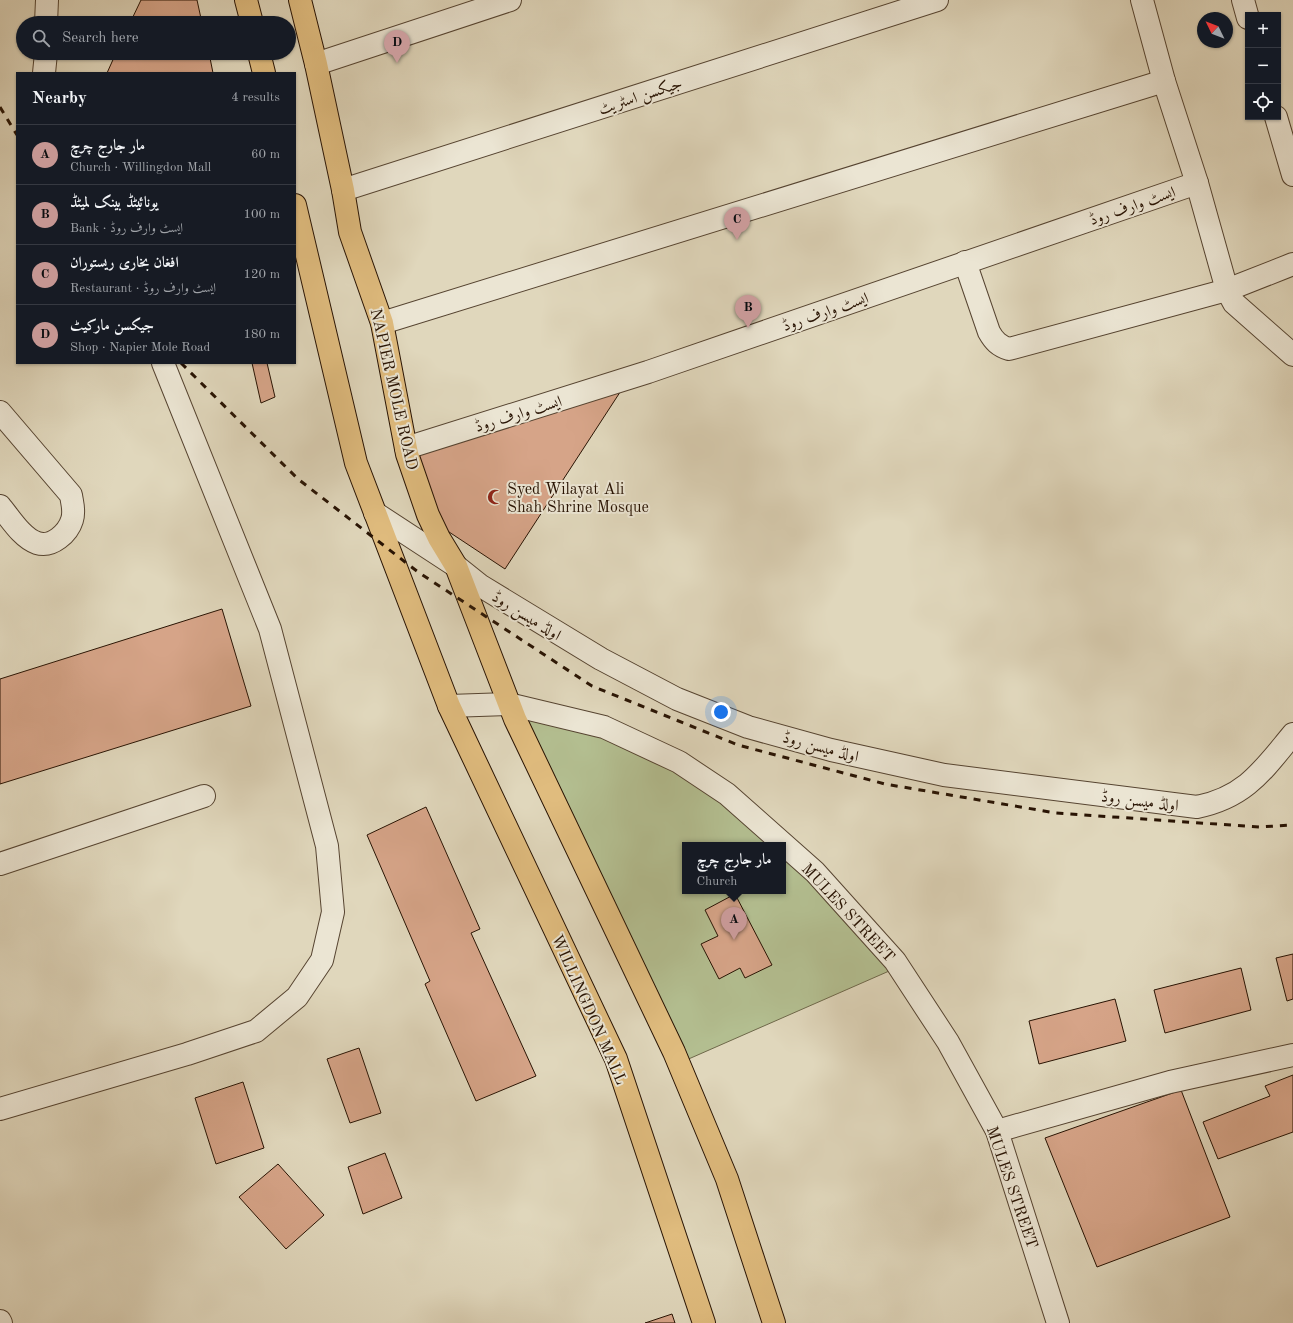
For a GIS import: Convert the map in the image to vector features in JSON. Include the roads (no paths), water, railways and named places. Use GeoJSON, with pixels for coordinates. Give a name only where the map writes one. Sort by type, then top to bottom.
{"type":"FeatureCollection","features":[{"type":"Feature","properties":{"kind":"main road"},"geometry":{"type":"LineString","coordinates":[[246,0],[250,16]]}},
{"type":"Feature","properties":{"kind":"main road","name":"NAPIER MOLE ROAD"},"geometry":{"type":"LineString","coordinates":[[300,0],[316,64],[343,190],[350,232],[382,323],[406,448],[428,515],[439,538],[456,566],[512,711]]}},
{"type":"Feature","properties":{"kind":"main road"},"geometry":{"type":"LineString","coordinates":[[261,60],[264,72]]}},
{"type":"Feature","properties":{"kind":"main road"},"geometry":{"type":"LineString","coordinates":[[296,210],[356,463],[449,706]]}},
{"type":"Feature","properties":{"kind":"main road","name":"WILLINGDON MALL"},"geometry":{"type":"LineString","coordinates":[[449,706],[616,1059],[704,1323]]}},
{"type":"Feature","properties":{"kind":"main road"},"geometry":{"type":"LineString","coordinates":[[512,711],[674,1052],[727,1179],[774,1323]]}},
{"type":"Feature","properties":{"kind":"street"},"geometry":{"type":"LineString","coordinates":[[46,0],[46,16]]}},
{"type":"Feature","properties":{"kind":"street"},"geometry":{"type":"LineString","coordinates":[[316,64],[510,0]]}},
{"type":"Feature","properties":{"kind":"street","name":"جیکسن اسٹریٹ"},"geometry":{"type":"LineString","coordinates":[[343,190],[937,0]]}},
{"type":"Feature","properties":{"kind":"street"},"geometry":{"type":"LineString","coordinates":[[1142,0],[1164,81],[1197,183],[1227,290],[1234,304],[1293,355]]}},
{"type":"Feature","properties":{"kind":"street"},"geometry":{"type":"LineString","coordinates":[[1243,0],[1246,12]]}},
{"type":"Feature","properties":{"kind":"street"},"geometry":{"type":"LineString","coordinates":[[44,72],[45,60]]}},
{"type":"Feature","properties":{"kind":"street"},"geometry":{"type":"LineString","coordinates":[[382,323],[1164,81]]}},
{"type":"Feature","properties":{"kind":"street"},"geometry":{"type":"LineString","coordinates":[[1277,120],[1293,175]]}},
{"type":"Feature","properties":{"kind":"street","name":"ایسٹ وارف روڈ"},"geometry":{"type":"LineString","coordinates":[[406,448],[648,372],[1197,183]]}},
{"type":"Feature","properties":{"kind":"street"},"geometry":{"type":"LineString","coordinates":[[966,262],[988,332],[1001,347],[1009,349],[1227,290],[1293,264]]}},
{"type":"Feature","properties":{"kind":"street"},"geometry":{"type":"LineString","coordinates":[[0,1109],[187,1054],[256,1031],[297,997],[322,960],[333,912],[327,846],[270,629],[163,364]]}},
{"type":"Feature","properties":{"kind":"street"},"geometry":{"type":"LineString","coordinates":[[0,412],[71,495],[74,510],[72,520],[57,540],[48,544],[37,544],[26,537],[0,506]]}},
{"type":"Feature","properties":{"kind":"street","name":"اولڈ میسن روڈ"},"geometry":{"type":"LineString","coordinates":[[375,513],[456,566],[481,586],[546,628],[677,699],[748,727],[831,750],[944,776],[1197,807],[1216,803],[1238,793],[1256,778],[1293,734]]}},
{"type":"Feature","properties":{"kind":"street","name":"MULES STREET"},"geometry":{"type":"LineString","coordinates":[[449,706],[512,711],[604,727],[679,762],[727,794],[781,842]]}},
{"type":"Feature","properties":{"kind":"street"},"geometry":{"type":"LineString","coordinates":[[0,864],[204,796]]}},
{"type":"Feature","properties":{"kind":"street","name":"MULES STREET"},"geometry":{"type":"LineString","coordinates":[[786,846],[815,872],[895,961],[948,1042],[997,1132],[1058,1323]]}},
{"type":"Feature","properties":{"kind":"street"},"geometry":{"type":"LineString","coordinates":[[997,1132],[1170,1082],[1293,1055]]}},
{"type":"Feature","properties":{"kind":"railway"},"geometry":{"type":"LineString","coordinates":[[0,107],[16,133]]}},
{"type":"Feature","properties":{"kind":"railway"},"geometry":{"type":"LineString","coordinates":[[182,364],[298,479],[418,572],[592,686],[738,745],[885,784],[1056,813],[1259,827],[1293,825]]}},
{"type":"Feature","properties":{"kind":"place","name":"جیکسن مارکیٹ"},"geometry":{"type":"Point","coordinates":[397,63]}},
{"type":"Feature","properties":{"kind":"place","name":"افغان بخاری ریستوران"},"geometry":{"type":"Point","coordinates":[737,240]}},
{"type":"Feature","properties":{"kind":"place","name":"یونائیٹڈ بینک لمیٹڈ"},"geometry":{"type":"Point","coordinates":[748,328]}},
{"type":"Feature","properties":{"kind":"place","name":"Syed Wilayat Ali Shah Shrine Mosque"},"geometry":{"type":"Point","coordinates":[495,497]}},
{"type":"Feature","properties":{"kind":"place","name":"مار جارج چرچ"},"geometry":{"type":"Point","coordinates":[734,940]}}]}
